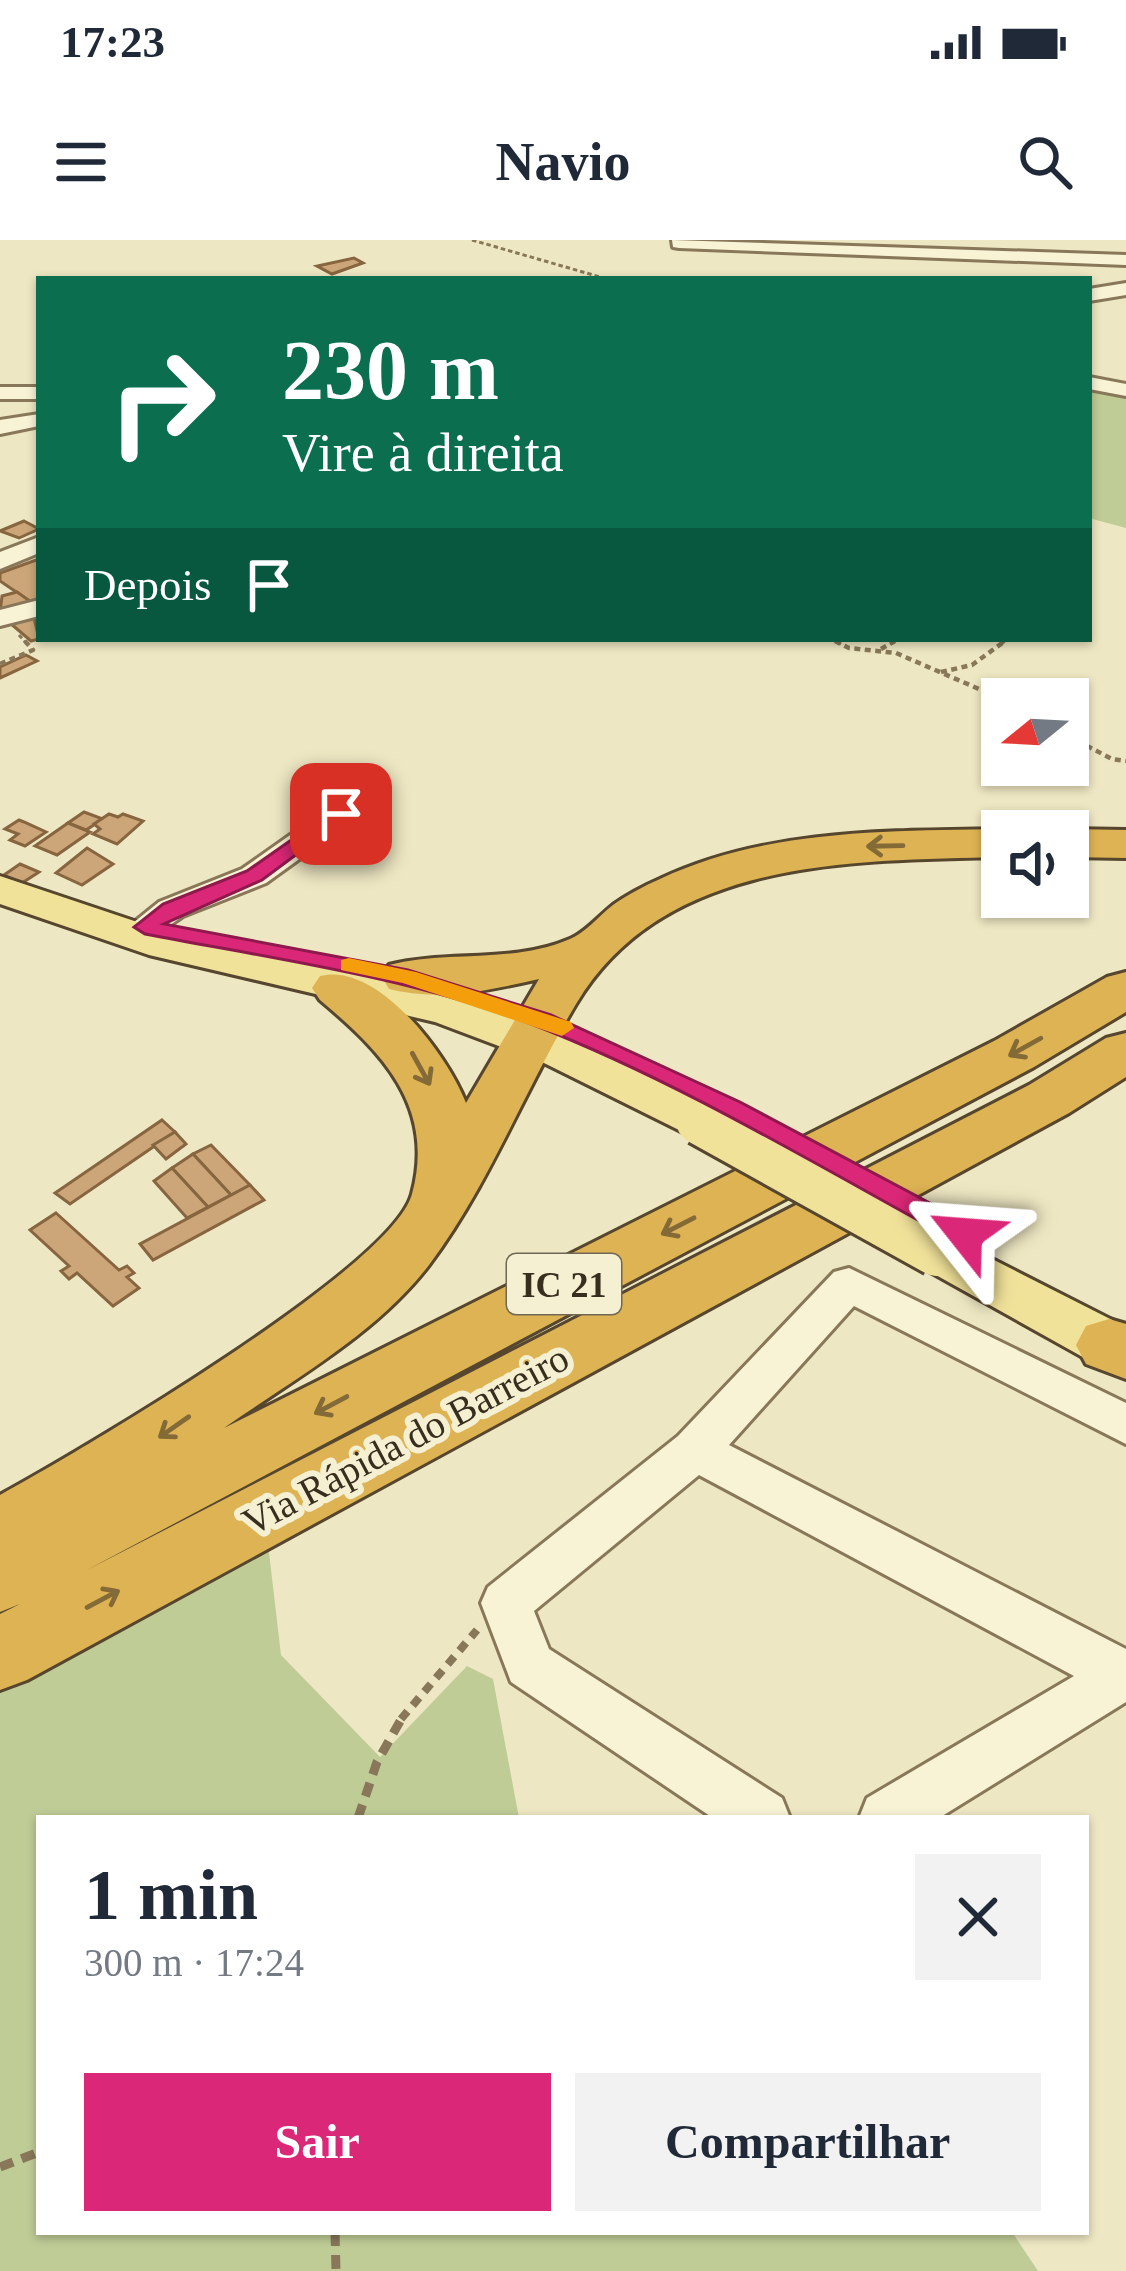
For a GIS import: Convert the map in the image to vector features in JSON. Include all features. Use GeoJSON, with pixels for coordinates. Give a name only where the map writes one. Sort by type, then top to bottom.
{"type":"FeatureCollection","features":[{"type":"Feature","properties":{"kind":"highway"},"geometry":{"type":"LineString","coordinates":[[1089,843],[1126,844]]}},
{"type":"Feature","properties":{"kind":"highway"},"geometry":{"type":"LineString","coordinates":[[0,1532],[156,1438],[335,1316],[383,1275],[437,1209],[537,1030],[589,951],[645,908],[698,879],[743,865],[850,847],[981,844]]}},
{"type":"Feature","properties":{"kind":"highway"},"geometry":{"type":"LineString","coordinates":[[432,985],[589,951]]}},
{"type":"Feature","properties":{"kind":"highway"},"geometry":{"type":"LineString","coordinates":[[339,988],[418,1058],[440,1107],[447,1157],[437,1209]]}},
{"type":"Feature","properties":{"kind":"highway","name":"Via Rápida do Barreiro"},"geometry":{"type":"LineString","coordinates":[[0,1578],[1014,1054],[1126,989]]}},
{"type":"Feature","properties":{"kind":"highway","name":"Via Rápida do Barreiro"},"geometry":{"type":"LineString","coordinates":[[0,1654],[1048,1099],[1126,1052]]}},
{"type":"Feature","properties":{"kind":"highway"},"geometry":{"type":"LineString","coordinates":[[1048,1099],[1126,1072]]}},
{"type":"Feature","properties":{"kind":"main road"},"geometry":{"type":"LineString","coordinates":[[0,889],[48,910],[248,966],[537,1030]]}},
{"type":"Feature","properties":{"kind":"main road"},"geometry":{"type":"LineString","coordinates":[[48,910],[432,985],[537,1030],[617,1076],[716,1114],[1122,1341]]}},
{"type":"Feature","properties":{"kind":"street"},"geometry":{"type":"LineString","coordinates":[[682,265],[679,242],[949,253],[984,247],[1126,260]]}},
{"type":"Feature","properties":{"kind":"street"},"geometry":{"type":"LineString","coordinates":[[796,269],[830,249]]}},
{"type":"Feature","properties":{"kind":"street"},"geometry":{"type":"LineString","coordinates":[[942,276],[949,253]]}},
{"type":"Feature","properties":{"kind":"street"},"geometry":{"type":"LineString","coordinates":[[1092,295],[1123,291]]}},
{"type":"Feature","properties":{"kind":"street"},"geometry":{"type":"LineString","coordinates":[[1092,383],[1126,389]]}},
{"type":"Feature","properties":{"kind":"street"},"geometry":{"type":"LineString","coordinates":[[0,427],[36,420]]}},
{"type":"Feature","properties":{"kind":"street"},"geometry":{"type":"LineString","coordinates":[[0,561],[36,545]]}},
{"type":"Feature","properties":{"kind":"street"},"geometry":{"type":"LineString","coordinates":[[1,618],[36,609]]}},
{"type":"Feature","properties":{"kind":"street"},"geometry":{"type":"LineString","coordinates":[[145,927],[171,909],[254,876],[341,814]]}},
{"type":"Feature","properties":{"kind":"street"},"geometry":{"type":"LineString","coordinates":[[248,966],[274,961],[432,985]]}},
{"type":"Feature","properties":{"kind":"street"},"geometry":{"type":"LineString","coordinates":[[757,1815],[529,1665],[506,1603],[695,1450],[849,1284],[1126,1425]]}},
{"type":"Feature","properties":{"kind":"street"},"geometry":{"type":"LineString","coordinates":[[695,1450],[1125,1675]]}},
{"type":"Feature","properties":{"kind":"street"},"geometry":{"type":"LineString","coordinates":[[892,1815],[1125,1675]]}},
{"type":"Feature","properties":{"kind":"path"},"geometry":{"type":"LineString","coordinates":[[472,240],[597,276]]}},
{"type":"Feature","properties":{"kind":"path"},"geometry":{"type":"LineString","coordinates":[[0,664],[33,650],[1,618]]}},
{"type":"Feature","properties":{"kind":"path"},"geometry":{"type":"LineString","coordinates":[[837,642],[896,653],[981,691]]}},
{"type":"Feature","properties":{"kind":"path"},"geometry":{"type":"LineString","coordinates":[[877,650],[893,642]]}},
{"type":"Feature","properties":{"kind":"path"},"geometry":{"type":"LineString","coordinates":[[937,673],[972,665],[1004,642]]}},
{"type":"Feature","properties":{"kind":"path"},"geometry":{"type":"LineString","coordinates":[[1089,747],[1126,761]]}},
{"type":"Feature","properties":{"kind":"path"},"geometry":{"type":"LineString","coordinates":[[359,1815],[370,1771],[400,1713],[506,1603]]}},
{"type":"Feature","properties":{"kind":"path"},"geometry":{"type":"LineString","coordinates":[[0,2168],[36,2153]]}},
{"type":"Feature","properties":{"kind":"path"},"geometry":{"type":"LineString","coordinates":[[335,2235],[336,2271]]}},
{"type":"Feature","properties":{"kind":"green space"},"geometry":{"type":"Polygon","coordinates":[[[1092,391],[1126,397],[1126,528],[1092,519],[1092,391]]]}},
{"type":"Feature","properties":{"kind":"green space"},"geometry":{"type":"Polygon","coordinates":[[[268,1544],[281,1655],[380,1757],[467,1666],[493,1679],[518,1815],[36,1815],[36,2235],[1014,2235],[1038,2271],[0,2271],[0,1690],[268,1544]]]}},
{"type":"Feature","properties":{"kind":"building"},"geometry":{"type":"Polygon","coordinates":[[[354,258],[363,263],[332,274],[317,266],[354,258]]]}},
{"type":"Feature","properties":{"kind":"building"},"geometry":{"type":"Polygon","coordinates":[[[24,521],[36,527],[19,538],[0,531],[24,521]]]}},
{"type":"Feature","properties":{"kind":"building"},"geometry":{"type":"Polygon","coordinates":[[[36,560],[36,603],[0,581],[0,573],[36,560]]]}},
{"type":"Feature","properties":{"kind":"building"},"geometry":{"type":"Polygon","coordinates":[[[17,592],[34,604],[0,613],[2,596],[17,592]]]}},
{"type":"Feature","properties":{"kind":"building"},"geometry":{"type":"Polygon","coordinates":[[[34,618],[36,640],[31,641],[10,623],[34,618]]]}},
{"type":"Feature","properties":{"kind":"building"},"geometry":{"type":"Polygon","coordinates":[[[26,655],[37,661],[0,678],[0,667],[26,655]]]}},
{"type":"Feature","properties":{"kind":"building"},"geometry":{"type":"Polygon","coordinates":[[[84,812],[103,819],[86,830],[68,823],[84,812]]]}},
{"type":"Feature","properties":{"kind":"building"},"geometry":{"type":"Polygon","coordinates":[[[109,814],[143,821],[117,844],[93,834],[100,829],[94,824],[109,814]]]}},
{"type":"Feature","properties":{"kind":"building"},"geometry":{"type":"Polygon","coordinates":[[[19,820],[46,832],[25,846],[10,840],[18,834],[5,829],[19,820]]]}},
{"type":"Feature","properties":{"kind":"building"},"geometry":{"type":"Polygon","coordinates":[[[68,823],[90,832],[57,855],[35,846],[68,823]]]}},
{"type":"Feature","properties":{"kind":"building"},"geometry":{"type":"Polygon","coordinates":[[[87,848],[113,864],[82,885],[56,873],[87,848]]]}},
{"type":"Feature","properties":{"kind":"building"},"geometry":{"type":"Polygon","coordinates":[[[20,864],[39,872],[22,883],[4,875],[20,864]]]}},
{"type":"Feature","properties":{"kind":"building"},"geometry":{"type":"Polygon","coordinates":[[[162,1120],[175,1132],[70,1204],[55,1193],[162,1120]]]}},
{"type":"Feature","properties":{"kind":"building"},"geometry":{"type":"Polygon","coordinates":[[[175,1132],[186,1144],[166,1159],[153,1145],[175,1132]]]}},
{"type":"Feature","properties":{"kind":"building"},"geometry":{"type":"Polygon","coordinates":[[[211,1145],[250,1185],[231,1195],[193,1154],[211,1145]]]}},
{"type":"Feature","properties":{"kind":"building"},"geometry":{"type":"Polygon","coordinates":[[[193,1154],[231,1195],[208,1207],[172,1168],[193,1154]]]}},
{"type":"Feature","properties":{"kind":"building"},"geometry":{"type":"Polygon","coordinates":[[[172,1168],[208,1207],[187,1218],[154,1181],[172,1168]]]}},
{"type":"Feature","properties":{"kind":"building"},"geometry":{"type":"Polygon","coordinates":[[[250,1185],[264,1200],[153,1260],[140,1244],[250,1185]]]}},
{"type":"Feature","properties":{"kind":"building"},"geometry":{"type":"Polygon","coordinates":[[[56,1213],[119,1270],[127,1266],[134,1273],[127,1277],[139,1288],[113,1306],[77,1273],[69,1279],[61,1271],[69,1266],[30,1230],[56,1213]]]}},
{"type":"Feature","properties":{"kind":"slow traffic"},"geometry":{"type":"LineString","coordinates":[[349,965],[408,977],[562,1028]]}},
{"type":"Feature","properties":{"kind":"route"},"geometry":{"type":"LineString","coordinates":[[341,814],[254,876],[171,909],[145,927],[408,977],[543,1020],[731,1108],[965,1234]]}}]}
